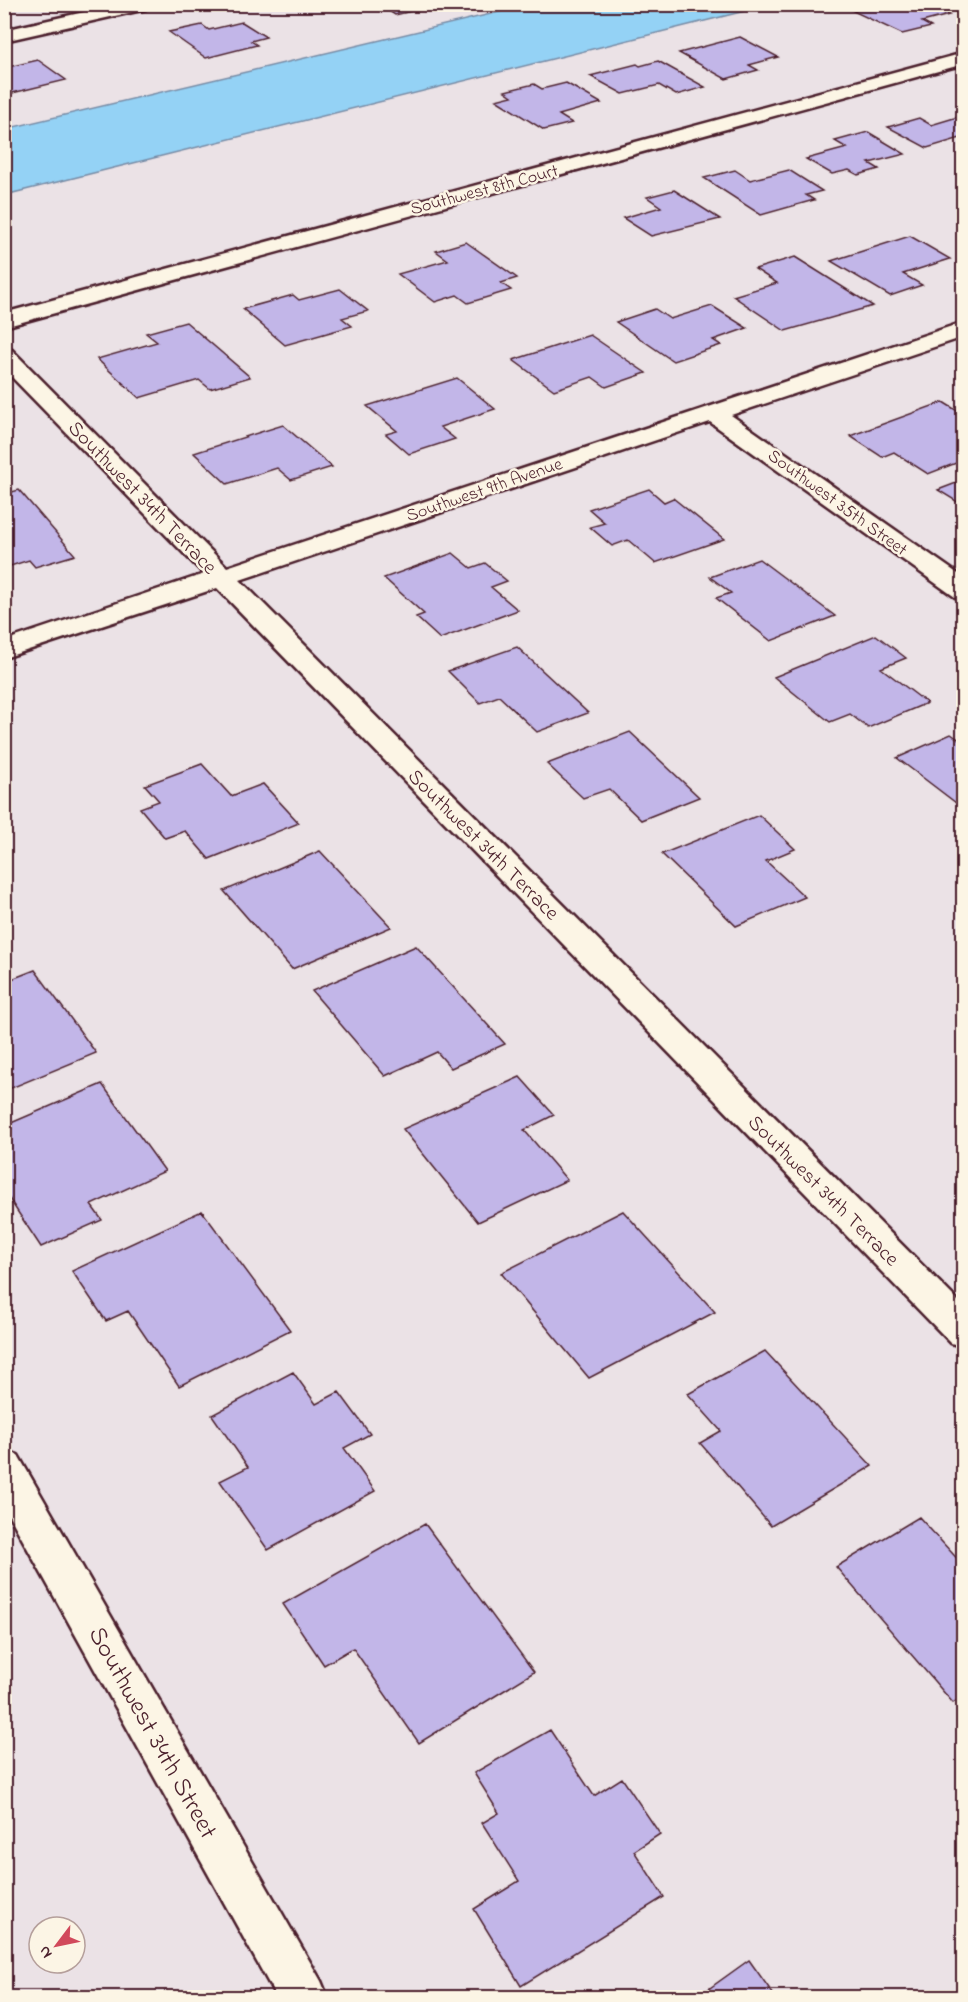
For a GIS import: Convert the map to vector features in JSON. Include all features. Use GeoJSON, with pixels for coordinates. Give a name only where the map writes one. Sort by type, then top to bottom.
{"type":"FeatureCollection","features":[{"type":"Feature","properties":{"kind":"street"},"geometry":{"type":"LineString","coordinates":[[4,36],[146,4]]}},
{"type":"Feature","properties":{"kind":"street","name":"Southwest 8th Court"},"geometry":{"type":"LineString","coordinates":[[4,320],[963,58]]}},
{"type":"Feature","properties":{"kind":"street","name":"Southwest 9th Avenue"},"geometry":{"type":"LineString","coordinates":[[4,650],[963,329]]}},
{"type":"Feature","properties":{"kind":"street","name":"Southwest 34th Terrace"},"geometry":{"type":"LineString","coordinates":[[4,355],[963,1332]]}},
{"type":"Feature","properties":{"kind":"street","name":"Southwest 35th Street"},"geometry":{"type":"LineString","coordinates":[[713,413],[963,591]]}},
{"type":"Feature","properties":{"kind":"street","name":"Southwest 34th Street"},"geometry":{"type":"LineString","coordinates":[[4,1467],[304,1998]]}},
{"type":"Feature","properties":{"kind":"water"},"geometry":{"type":"Polygon","coordinates":[[[529,5],[769,5],[5,195],[5,129],[529,5]]]}},
{"type":"Feature","properties":{"kind":"building"},"geometry":{"type":"Polygon","coordinates":[[[378,4],[424,4],[429,7],[395,15],[378,4]]]}},
{"type":"Feature","properties":{"kind":"building"},"geometry":{"type":"Polygon","coordinates":[[[877,4],[926,4],[949,15],[922,22],[931,27],[902,34],[853,11],[877,4]]]}},
{"type":"Feature","properties":{"kind":"building"},"geometry":{"type":"Polygon","coordinates":[[[242,22],[266,37],[251,41],[257,45],[206,58],[169,32],[202,25],[209,30],[242,22]]]}},
{"type":"Feature","properties":{"kind":"building"},"geometry":{"type":"Polygon","coordinates":[[[740,37],[778,57],[749,65],[758,70],[726,79],[679,53],[740,37]]]}},
{"type":"Feature","properties":{"kind":"building"},"geometry":{"type":"Polygon","coordinates":[[[38,60],[66,80],[4,95],[4,68],[38,60]]]}},
{"type":"Feature","properties":{"kind":"building"},"geometry":{"type":"Polygon","coordinates":[[[658,61],[705,87],[676,95],[659,85],[623,94],[590,76],[637,64],[640,66],[658,61]]]}},
{"type":"Feature","properties":{"kind":"building"},"geometry":{"type":"Polygon","coordinates":[[[566,83],[601,103],[559,115],[572,123],[544,130],[496,100],[512,96],[505,91],[534,84],[542,89],[566,83]]]}},
{"type":"Feature","properties":{"kind":"building"},"geometry":{"type":"Polygon","coordinates":[[[964,115],[964,137],[927,148],[888,127],[919,118],[931,125],[964,115]]]}},
{"type":"Feature","properties":{"kind":"building"},"geometry":{"type":"Polygon","coordinates":[[[868,132],[905,154],[869,163],[879,169],[858,175],[849,170],[832,174],[806,159],[847,148],[835,141],[868,132]]]}},
{"type":"Feature","properties":{"kind":"building"},"geometry":{"type":"Polygon","coordinates":[[[735,170],[750,180],[789,170],[822,191],[806,195],[814,200],[761,215],[704,178],[735,170]]]}},
{"type":"Feature","properties":{"kind":"building"},"geometry":{"type":"Polygon","coordinates":[[[674,190],[720,219],[651,236],[623,218],[661,207],[647,197],[674,190]]]}},
{"type":"Feature","properties":{"kind":"building"},"geometry":{"type":"Polygon","coordinates":[[[910,236],[950,259],[903,274],[922,285],[890,296],[831,261],[910,236]]]}},
{"type":"Feature","properties":{"kind":"building"},"geometry":{"type":"Polygon","coordinates":[[[466,242],[517,278],[501,283],[511,290],[468,303],[457,295],[435,302],[398,274],[448,260],[436,251],[466,242]]]}},
{"type":"Feature","properties":{"kind":"building"},"geometry":{"type":"Polygon","coordinates":[[[795,257],[873,306],[785,331],[733,296],[777,283],[755,269],[795,257]]]}},
{"type":"Feature","properties":{"kind":"building"},"geometry":{"type":"Polygon","coordinates":[[[340,289],[368,311],[342,318],[352,326],[285,345],[243,309],[293,295],[299,300],[340,289]]]}},
{"type":"Feature","properties":{"kind":"building"},"geometry":{"type":"Polygon","coordinates":[[[712,306],[747,328],[713,340],[721,345],[673,361],[616,322],[655,309],[670,319],[712,306]]]}},
{"type":"Feature","properties":{"kind":"building"},"geometry":{"type":"Polygon","coordinates":[[[186,322],[250,377],[210,389],[199,380],[139,398],[97,359],[157,342],[146,333],[186,322]]]}},
{"type":"Feature","properties":{"kind":"building"},"geometry":{"type":"Polygon","coordinates":[[[590,335],[646,373],[606,387],[592,377],[554,390],[513,360],[590,335]]]}},
{"type":"Feature","properties":{"kind":"building"},"geometry":{"type":"Polygon","coordinates":[[[457,378],[495,409],[440,427],[455,439],[409,454],[386,434],[397,431],[367,406],[457,378]]]}},
{"type":"Feature","properties":{"kind":"building"},"geometry":{"type":"Polygon","coordinates":[[[943,402],[964,415],[964,460],[928,474],[894,452],[882,457],[850,436],[943,402]]]}},
{"type":"Feature","properties":{"kind":"building"},"geometry":{"type":"Polygon","coordinates":[[[283,425],[332,467],[291,480],[277,468],[227,484],[194,453],[283,425]]]}},
{"type":"Feature","properties":{"kind":"building"},"geometry":{"type":"Polygon","coordinates":[[[964,480],[964,506],[938,490],[964,480]]]}},
{"type":"Feature","properties":{"kind":"building"},"geometry":{"type":"Polygon","coordinates":[[[649,489],[664,502],[673,498],[724,539],[655,563],[628,540],[612,546],[590,527],[605,523],[589,509],[649,489]]]}},
{"type":"Feature","properties":{"kind":"building"},"geometry":{"type":"Polygon","coordinates":[[[19,490],[75,555],[35,567],[29,560],[4,568],[4,494],[19,490]]]}},
{"type":"Feature","properties":{"kind":"building"},"geometry":{"type":"Polygon","coordinates":[[[453,553],[471,568],[485,563],[507,581],[491,587],[518,610],[440,639],[416,617],[424,614],[384,578],[453,553]]]}},
{"type":"Feature","properties":{"kind":"building"},"geometry":{"type":"Polygon","coordinates":[[[759,559],[835,616],[771,641],[716,598],[731,593],[710,577],[759,559]]]}},
{"type":"Feature","properties":{"kind":"building"},"geometry":{"type":"Polygon","coordinates":[[[876,635],[906,658],[881,668],[927,703],[868,728],[850,714],[830,722],[774,677],[876,635]]]}},
{"type":"Feature","properties":{"kind":"building"},"geometry":{"type":"Polygon","coordinates":[[[517,647],[588,713],[537,732],[499,696],[480,703],[448,671],[517,647]]]}},
{"type":"Feature","properties":{"kind":"building"},"geometry":{"type":"Polygon","coordinates":[[[630,732],[699,797],[641,820],[609,789],[583,798],[547,764],[630,732]]]}},
{"type":"Feature","properties":{"kind":"building"},"geometry":{"type":"Polygon","coordinates":[[[951,734],[964,743],[964,809],[897,758],[951,734]]]}},
{"type":"Feature","properties":{"kind":"building"},"geometry":{"type":"Polygon","coordinates":[[[202,764],[231,796],[263,784],[299,823],[209,859],[185,831],[165,838],[140,808],[159,801],[145,785],[202,764]]]}},
{"type":"Feature","properties":{"kind":"building"},"geometry":{"type":"Polygon","coordinates":[[[759,815],[795,849],[766,861],[805,897],[736,926],[662,854],[759,815]]]}},
{"type":"Feature","properties":{"kind":"building"},"geometry":{"type":"Polygon","coordinates":[[[320,851],[391,927],[292,969],[224,891],[320,851]]]}},
{"type":"Feature","properties":{"kind":"building"},"geometry":{"type":"Polygon","coordinates":[[[416,946],[505,1044],[451,1068],[437,1052],[385,1076],[312,991],[416,946]]]}},
{"type":"Feature","properties":{"kind":"building"},"geometry":{"type":"Polygon","coordinates":[[[35,970],[96,1053],[4,1091],[4,982],[35,970]]]}},
{"type":"Feature","properties":{"kind":"building"},"geometry":{"type":"Polygon","coordinates":[[[520,1077],[554,1115],[524,1130],[567,1180],[478,1222],[403,1129],[520,1077]]]}},
{"type":"Feature","properties":{"kind":"building"},"geometry":{"type":"Polygon","coordinates":[[[102,1084],[165,1171],[91,1205],[102,1220],[41,1247],[4,1191],[4,1126],[102,1084]]]}},
{"type":"Feature","properties":{"kind":"building"},"geometry":{"type":"Polygon","coordinates":[[[202,1211],[290,1330],[179,1386],[128,1311],[106,1321],[72,1271],[202,1211]]]}},
{"type":"Feature","properties":{"kind":"building"},"geometry":{"type":"Polygon","coordinates":[[[623,1211],[715,1312],[589,1378],[501,1273],[623,1211]]]}},
{"type":"Feature","properties":{"kind":"building"},"geometry":{"type":"Polygon","coordinates":[[[765,1351],[872,1466],[771,1526],[700,1443],[721,1431],[688,1394],[765,1351]]]}},
{"type":"Feature","properties":{"kind":"building"},"geometry":{"type":"Polygon","coordinates":[[[293,1372],[316,1404],[339,1392],[370,1434],[344,1448],[375,1491],[268,1550],[220,1481],[248,1467],[212,1415],[293,1372]]]}},
{"type":"Feature","properties":{"kind":"building"},"geometry":{"type":"Polygon","coordinates":[[[919,1517],[964,1566],[964,1696],[953,1703],[836,1567],[919,1517]]]}},
{"type":"Feature","properties":{"kind":"building"},"geometry":{"type":"Polygon","coordinates":[[[425,1524],[534,1672],[419,1743],[353,1648],[324,1665],[283,1604],[425,1524]]]}},
{"type":"Feature","properties":{"kind":"building"},"geometry":{"type":"Polygon","coordinates":[[[550,1730],[594,1796],[622,1778],[660,1834],[634,1851],[664,1897],[521,1986],[474,1909],[519,1881],[482,1823],[499,1813],[474,1773],[550,1730]]]}},
{"type":"Feature","properties":{"kind":"building"},"geometry":{"type":"Polygon","coordinates":[[[749,1960],[776,1998],[696,1998],[749,1960]]]}}]}
